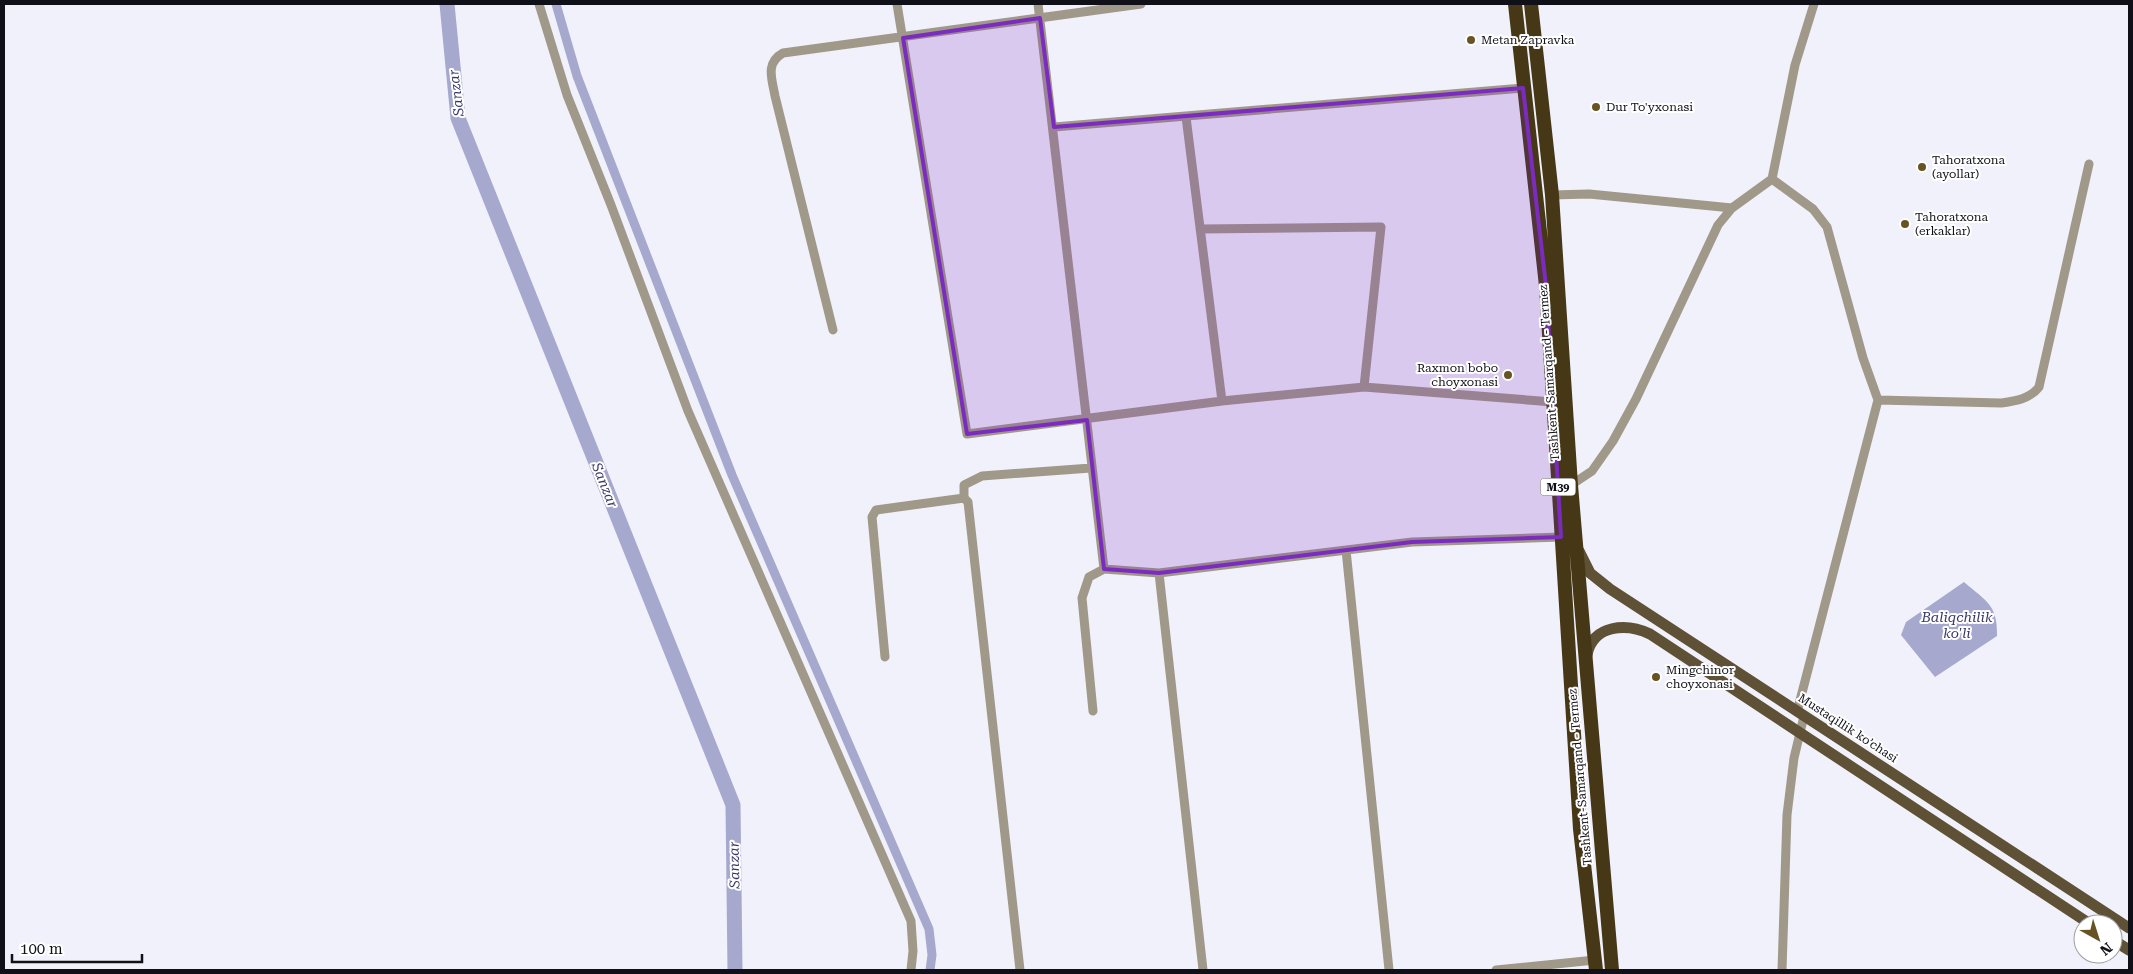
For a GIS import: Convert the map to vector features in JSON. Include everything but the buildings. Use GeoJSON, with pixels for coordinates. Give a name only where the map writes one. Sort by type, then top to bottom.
{"type":"FeatureCollection","features":[{"type":"Feature","properties":{"kind":"highway","name":"Tashkent-Samarqand - Termez"},"geometry":{"type":"LineString","coordinates":[[1515,4],[1546,286],[1580,829],[1595,965]]}},
{"type":"Feature","properties":{"kind":"highway","name":"Tashkent-Samarqand - Termez"},"geometry":{"type":"LineString","coordinates":[[1531,4],[1552,195],[1571,485],[1612,970]]}},
{"type":"Feature","properties":{"kind":"highway"},"geometry":{"type":"LineString","coordinates":[[1590,920],[1600,923],[1607,920]]}},
{"type":"Feature","properties":{"kind":"main road","name":"Mustaqillik ko’chasi"},"geometry":{"type":"LineString","coordinates":[[1575,532],[1585,566],[1603,584],[2129,928]]}},
{"type":"Feature","properties":{"kind":"main road"},"geometry":{"type":"LineString","coordinates":[[1586,664],[1590,645],[1598,635],[1616,627],[1639,629],[1660,639],[2075,914]]}},
{"type":"Feature","properties":{"kind":"street"},"geometry":{"type":"LineString","coordinates":[[539,4],[567,95],[611,205],[688,411],[911,921],[913,951],[911,970]]}},
{"type":"Feature","properties":{"kind":"street"},"geometry":{"type":"LineString","coordinates":[[897,4],[967,434],[1087,420],[1222,401],[1364,387],[1553,402]]}},
{"type":"Feature","properties":{"kind":"street"},"geometry":{"type":"LineString","coordinates":[[1038,4],[1054,127],[1091,468],[1104,569]]}},
{"type":"Feature","properties":{"kind":"street"},"geometry":{"type":"LineString","coordinates":[[833,330],[775,96],[770,67],[775,58],[783,53],[1141,4]]}},
{"type":"Feature","properties":{"kind":"street"},"geometry":{"type":"LineString","coordinates":[[1571,485],[1592,471],[1613,441],[1636,399],[1718,225],[1732,208],[1772,179],[1795,65],[1814,4]]}},
{"type":"Feature","properties":{"kind":"street"},"geometry":{"type":"LineString","coordinates":[[1054,127],[1523,88]]}},
{"type":"Feature","properties":{"kind":"street"},"geometry":{"type":"LineString","coordinates":[[1186,117],[1222,401]]}},
{"type":"Feature","properties":{"kind":"street"},"geometry":{"type":"LineString","coordinates":[[1878,400],[2001,403],[2015,401],[2034,394],[2039,387],[2089,164]]}},
{"type":"Feature","properties":{"kind":"street"},"geometry":{"type":"LineString","coordinates":[[1772,179],[1813,209],[1826,227],[1863,358],[1878,400],[1798,731],[1788,815],[1782,970]]}},
{"type":"Feature","properties":{"kind":"street"},"geometry":{"type":"LineString","coordinates":[[1552,195],[1589,194],[1732,208]]}},
{"type":"Feature","properties":{"kind":"street"},"geometry":{"type":"LineString","coordinates":[[1200,229],[1381,227],[1364,387]]}},
{"type":"Feature","properties":{"kind":"street"},"geometry":{"type":"LineString","coordinates":[[1020,970],[968,502],[964,498],[964,485],[982,476],[1091,468]]}},
{"type":"Feature","properties":{"kind":"street"},"geometry":{"type":"LineString","coordinates":[[885,658],[872,517],[876,510],[964,498]]}},
{"type":"Feature","properties":{"kind":"street"},"geometry":{"type":"LineString","coordinates":[[1093,712],[1082,598],[1089,577],[1104,569],[1159,573],[1412,542],[1561,537]]}},
{"type":"Feature","properties":{"kind":"street"},"geometry":{"type":"LineString","coordinates":[[1346,550],[1389,970]]}},
{"type":"Feature","properties":{"kind":"street"},"geometry":{"type":"LineString","coordinates":[[1159,573],[1203,970]]}},
{"type":"Feature","properties":{"kind":"street"},"geometry":{"type":"LineString","coordinates":[[1496,970],[1595,965]]}},
{"type":"Feature","properties":{"kind":"highlighted area"},"geometry":{"type":"Polygon","coordinates":[[[1040,18],[1054,127],[1523,88],[1546,286],[1561,537],[1412,542],[1159,573],[1104,569],[1087,420],[967,434],[903,38],[1040,18]]]}},
{"type":"Feature","properties":{"kind":"water","name":"Baliqchilik ko'li"},"geometry":{"type":"Polygon","coordinates":[[[1964,582],[1984,599],[1993,610],[1997,626],[1997,636],[1935,677],[1901,635],[1906,622],[1964,582]]]}},
{"type":"Feature","properties":{"kind":"waterway","name":"Sanzar"},"geometry":{"type":"LineString","coordinates":[[447,4],[458,118],[733,805],[735,970]]}},
{"type":"Feature","properties":{"kind":"waterway"},"geometry":{"type":"LineString","coordinates":[[556,4],[577,76],[732,475],[929,929],[932,955],[930,970]]}},
{"type":"Feature","properties":{"kind":"place","name":"Metan Zapravka"},"geometry":{"type":"Point","coordinates":[1471,40]}},
{"type":"Feature","properties":{"kind":"place","name":"Dur To'yxonasi"},"geometry":{"type":"Point","coordinates":[1596,107]}},
{"type":"Feature","properties":{"kind":"place","name":"Tahoratxona (ayollar)"},"geometry":{"type":"Point","coordinates":[1922,167]}},
{"type":"Feature","properties":{"kind":"place","name":"Tahoratxona (erkaklar)"},"geometry":{"type":"Point","coordinates":[1905,224]}},
{"type":"Feature","properties":{"kind":"place","name":"Raxmon bobo choyxonasi"},"geometry":{"type":"Point","coordinates":[1508,375]}},
{"type":"Feature","properties":{"kind":"place","name":"Mingchinor choyxonasi"},"geometry":{"type":"Point","coordinates":[1656,677]}}]}
